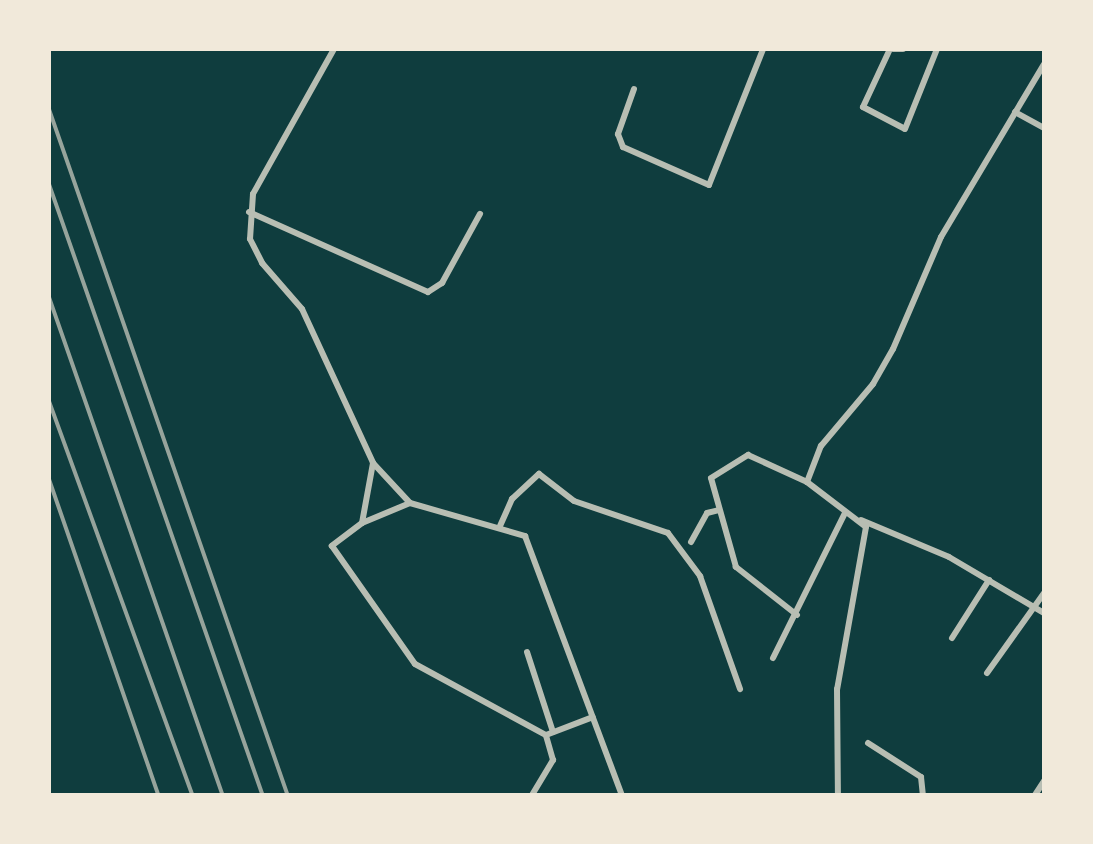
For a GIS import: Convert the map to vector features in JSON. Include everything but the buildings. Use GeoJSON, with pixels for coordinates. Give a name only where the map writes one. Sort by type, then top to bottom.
{"type":"FeatureCollection","features":[{"type":"Feature","properties":{"kind":"street"},"geometry":{"type":"LineString","coordinates":[[334,49],[249,212],[250,239],[262,263],[302,309],[373,463],[410,503],[499,526],[525,536],[535,553],[622,795]]}},
{"type":"Feature","properties":{"kind":"street"},"geometry":{"type":"LineString","coordinates":[[634,89],[618,134],[623,146],[709,185],[762,49]]}},
{"type":"Feature","properties":{"kind":"street"},"geometry":{"type":"LineString","coordinates":[[903,49],[892,49],[863,107],[905,128],[937,49]]}},
{"type":"Feature","properties":{"kind":"street"},"geometry":{"type":"LineString","coordinates":[[807,482],[821,446],[873,384],[894,349],[941,237],[1044,64]]}},
{"type":"Feature","properties":{"kind":"street"},"geometry":{"type":"LineString","coordinates":[[1015,112],[1044,128]]}},
{"type":"Feature","properties":{"kind":"street"},"geometry":{"type":"LineString","coordinates":[[249,212],[428,292],[442,283],[480,214]]}},
{"type":"Feature","properties":{"kind":"street"},"geometry":{"type":"LineString","coordinates":[[797,615],[736,567],[711,478],[748,455],[807,482],[845,513],[989,579],[1044,613]]}},
{"type":"Feature","properties":{"kind":"street"},"geometry":{"type":"LineString","coordinates":[[362,523],[373,463]]}},
{"type":"Feature","properties":{"kind":"street"},"geometry":{"type":"LineString","coordinates":[[499,526],[512,499],[539,474],[574,501],[668,533],[700,576],[740,689]]}},
{"type":"Feature","properties":{"kind":"street"},"geometry":{"type":"LineString","coordinates":[[410,503],[362,523],[332,546],[415,664],[549,734],[593,717]]}},
{"type":"Feature","properties":{"kind":"street"},"geometry":{"type":"LineString","coordinates":[[691,542],[707,513],[719,510]]}},
{"type":"Feature","properties":{"kind":"street"},"geometry":{"type":"LineString","coordinates":[[773,659],[845,513]]}},
{"type":"Feature","properties":{"kind":"street"},"geometry":{"type":"LineString","coordinates":[[838,795],[837,689],[866,527],[861,520]]}},
{"type":"Feature","properties":{"kind":"street"},"geometry":{"type":"LineString","coordinates":[[952,638],[989,579]]}},
{"type":"Feature","properties":{"kind":"street"},"geometry":{"type":"LineString","coordinates":[[987,673],[1044,593]]}},
{"type":"Feature","properties":{"kind":"street"},"geometry":{"type":"LineString","coordinates":[[527,652],[549,734],[553,760],[532,795]]}},
{"type":"Feature","properties":{"kind":"street"},"geometry":{"type":"LineString","coordinates":[[868,743],[921,777],[919,794]]}},
{"type":"Feature","properties":{"kind":"street"},"geometry":{"type":"LineString","coordinates":[[1035,795],[1044,781]]}},
{"type":"Feature","properties":{"kind":"railway"},"geometry":{"type":"LineString","coordinates":[[49,108],[288,795]]}},
{"type":"Feature","properties":{"kind":"railway"},"geometry":{"type":"LineString","coordinates":[[49,183],[263,795]]}},
{"type":"Feature","properties":{"kind":"railway"},"geometry":{"type":"LineString","coordinates":[[49,296],[223,795]]}},
{"type":"Feature","properties":{"kind":"railway"},"geometry":{"type":"LineString","coordinates":[[49,400],[193,795]]}},
{"type":"Feature","properties":{"kind":"railway"},"geometry":{"type":"LineString","coordinates":[[49,478],[159,795]]}}]}
